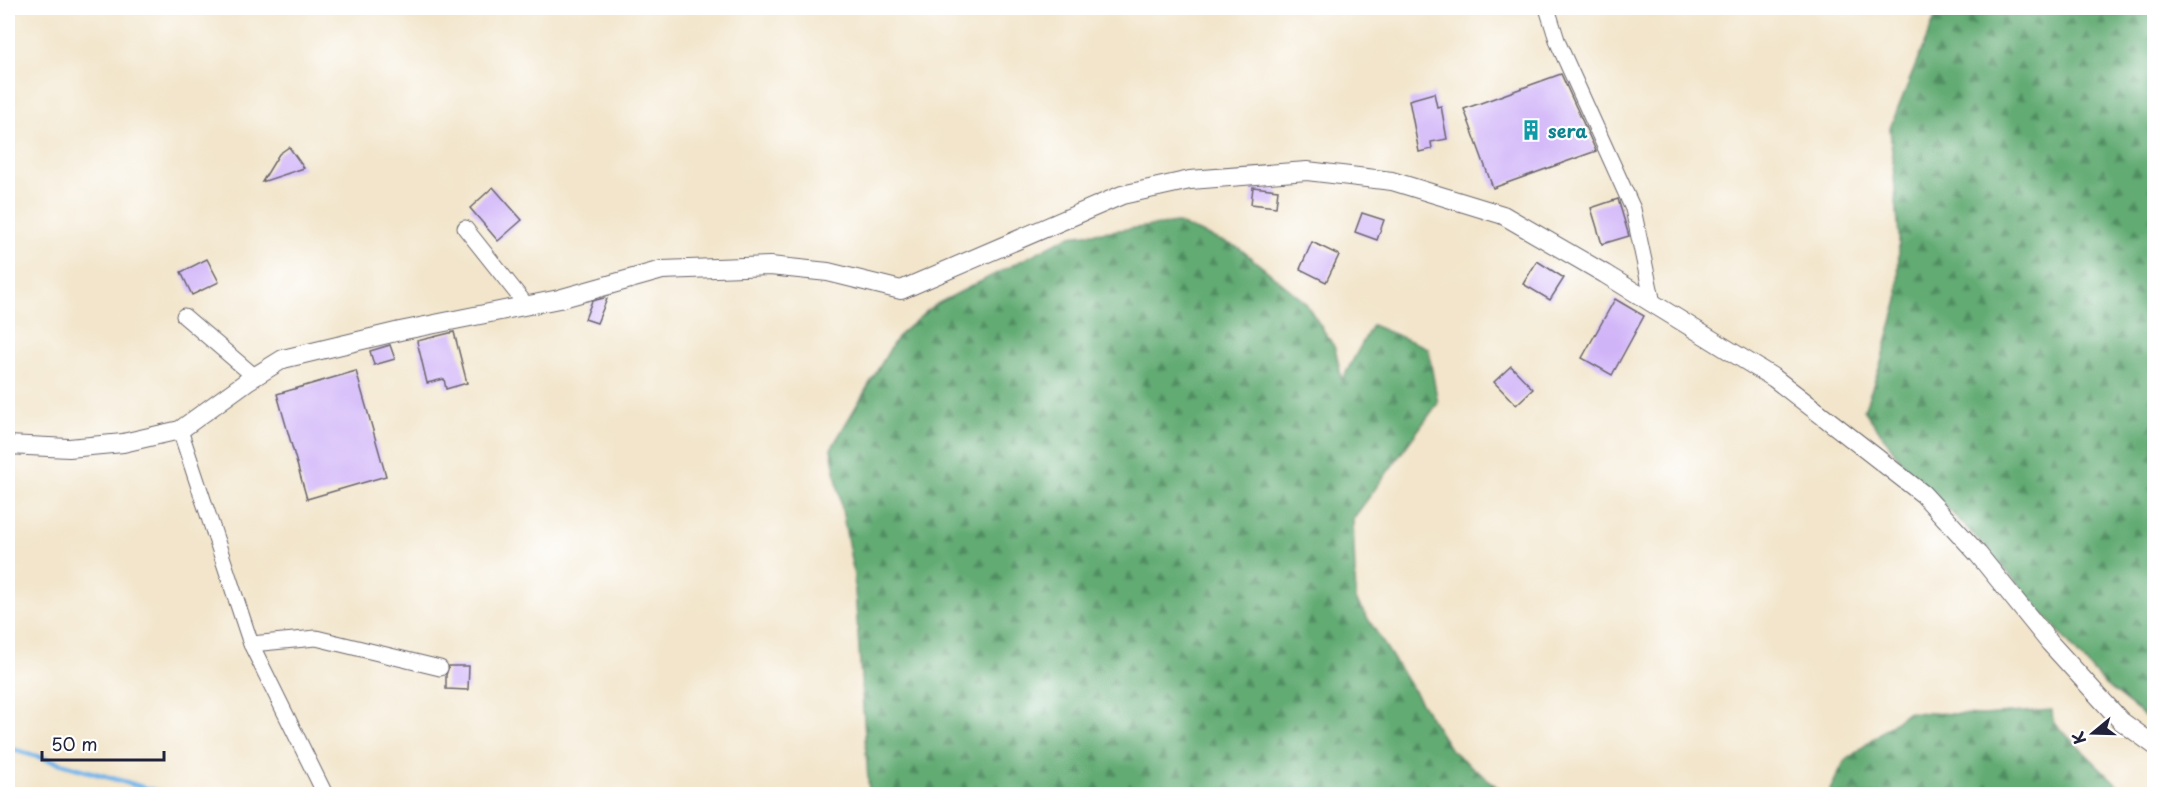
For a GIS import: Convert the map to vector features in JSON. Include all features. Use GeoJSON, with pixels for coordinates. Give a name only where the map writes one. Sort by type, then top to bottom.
{"type":"FeatureCollection","features":[{"type":"Feature","properties":{"kind":"street"},"geometry":{"type":"LineString","coordinates":[[1547,8],[1558,42],[1633,209],[1653,303]]}},
{"type":"Feature","properties":{"kind":"street"},"geometry":{"type":"LineString","coordinates":[[8,445],[69,448],[123,442],[180,430],[254,376],[283,358],[400,331],[559,299],[662,270],[770,266],[828,272],[901,290],[1122,195],[1190,180],[1307,171],[1392,181],[1503,215],[1653,303],[1774,378],[1923,494],[1978,554],[2050,643],[2121,721],[2154,745]]}},
{"type":"Feature","properties":{"kind":"street"},"geometry":{"type":"LineString","coordinates":[[465,228],[527,306]]}},
{"type":"Feature","properties":{"kind":"street"},"geometry":{"type":"LineString","coordinates":[[184,316],[254,376]]}},
{"type":"Feature","properties":{"kind":"street"},"geometry":{"type":"LineString","coordinates":[[180,430],[251,644],[326,795]]}},
{"type":"Feature","properties":{"kind":"street"},"geometry":{"type":"LineString","coordinates":[[251,644],[316,638],[440,668]]}},
{"type":"Feature","properties":{"kind":"green space"},"geometry":{"type":"Polygon","coordinates":[[[1937,8],[2154,8],[2154,724],[2104,684],[1983,544],[1907,469],[1864,410],[1880,366],[1898,300],[1899,236],[1890,128],[1937,8]]]}},
{"type":"Feature","properties":{"kind":"green space"},"geometry":{"type":"Polygon","coordinates":[[[1177,223],[1239,248],[1305,302],[1335,348],[1342,380],[1372,325],[1428,348],[1438,403],[1353,519],[1356,600],[1451,750],[1506,794],[869,794],[854,576],[831,449],[897,337],[933,306],[1069,236],[1177,223]]]}},
{"type":"Feature","properties":{"kind":"green space"},"geometry":{"type":"Polygon","coordinates":[[[2052,710],[2053,722],[2127,794],[1828,794],[1844,762],[1907,712],[1983,715],[2052,710]]]}},
{"type":"Feature","properties":{"kind":"building","name":"sera"},"geometry":{"type":"Polygon","coordinates":[[[1561,74],[1596,151],[1493,188],[1464,109],[1561,74]]]}},
{"type":"Feature","properties":{"kind":"building"},"geometry":{"type":"Polygon","coordinates":[[[1434,93],[1437,107],[1441,106],[1447,139],[1431,142],[1432,149],[1419,152],[1409,100],[1434,93]]]}},
{"type":"Feature","properties":{"kind":"building"},"geometry":{"type":"Polygon","coordinates":[[[289,147],[304,168],[262,182],[279,154],[289,147]]]}},
{"type":"Feature","properties":{"kind":"building"},"geometry":{"type":"Polygon","coordinates":[[[493,187],[522,220],[498,241],[470,208],[493,187]]]}},
{"type":"Feature","properties":{"kind":"building"},"geometry":{"type":"Polygon","coordinates":[[[1253,187],[1278,190],[1276,207],[1251,204],[1253,187]]]}},
{"type":"Feature","properties":{"kind":"building"},"geometry":{"type":"Polygon","coordinates":[[[1618,199],[1629,236],[1602,244],[1591,208],[1618,199]]]}},
{"type":"Feature","properties":{"kind":"building"},"geometry":{"type":"Polygon","coordinates":[[[1362,213],[1384,220],[1377,240],[1355,232],[1362,213]]]}},
{"type":"Feature","properties":{"kind":"building"},"geometry":{"type":"Polygon","coordinates":[[[1312,242],[1339,255],[1326,282],[1300,269],[1312,242]]]}},
{"type":"Feature","properties":{"kind":"building"},"geometry":{"type":"Polygon","coordinates":[[[207,259],[219,282],[192,295],[181,272],[207,259]]]}},
{"type":"Feature","properties":{"kind":"building"},"geometry":{"type":"Polygon","coordinates":[[[1537,261],[1564,278],[1550,300],[1523,284],[1537,261]]]}},
{"type":"Feature","properties":{"kind":"building"},"geometry":{"type":"Polygon","coordinates":[[[607,299],[597,323],[585,319],[592,301],[607,299]]]}},
{"type":"Feature","properties":{"kind":"building"},"geometry":{"type":"Polygon","coordinates":[[[1615,299],[1644,316],[1612,375],[1582,358],[1615,299]]]}},
{"type":"Feature","properties":{"kind":"building"},"geometry":{"type":"Polygon","coordinates":[[[454,332],[467,383],[446,389],[444,379],[427,383],[417,341],[454,332]]]}},
{"type":"Feature","properties":{"kind":"building"},"geometry":{"type":"Polygon","coordinates":[[[390,345],[395,359],[374,365],[370,351],[390,345]]]}},
{"type":"Feature","properties":{"kind":"building"},"geometry":{"type":"Polygon","coordinates":[[[1511,366],[1533,389],[1516,405],[1494,382],[1511,366]]]}},
{"type":"Feature","properties":{"kind":"building"},"geometry":{"type":"Polygon","coordinates":[[[356,371],[386,476],[307,499],[277,394],[356,371]]]}},
{"type":"Feature","properties":{"kind":"building"},"geometry":{"type":"Polygon","coordinates":[[[449,666],[469,666],[468,690],[446,689],[446,675],[449,666]]]}},
{"type":"Feature","properties":{"kind":"waterway"},"geometry":{"type":"LineString","coordinates":[[8,748],[166,794]]}},
{"type":"Feature","properties":{"kind":"place","name":"sera"},"geometry":{"type":"Point","coordinates":[1531,130]}}]}
